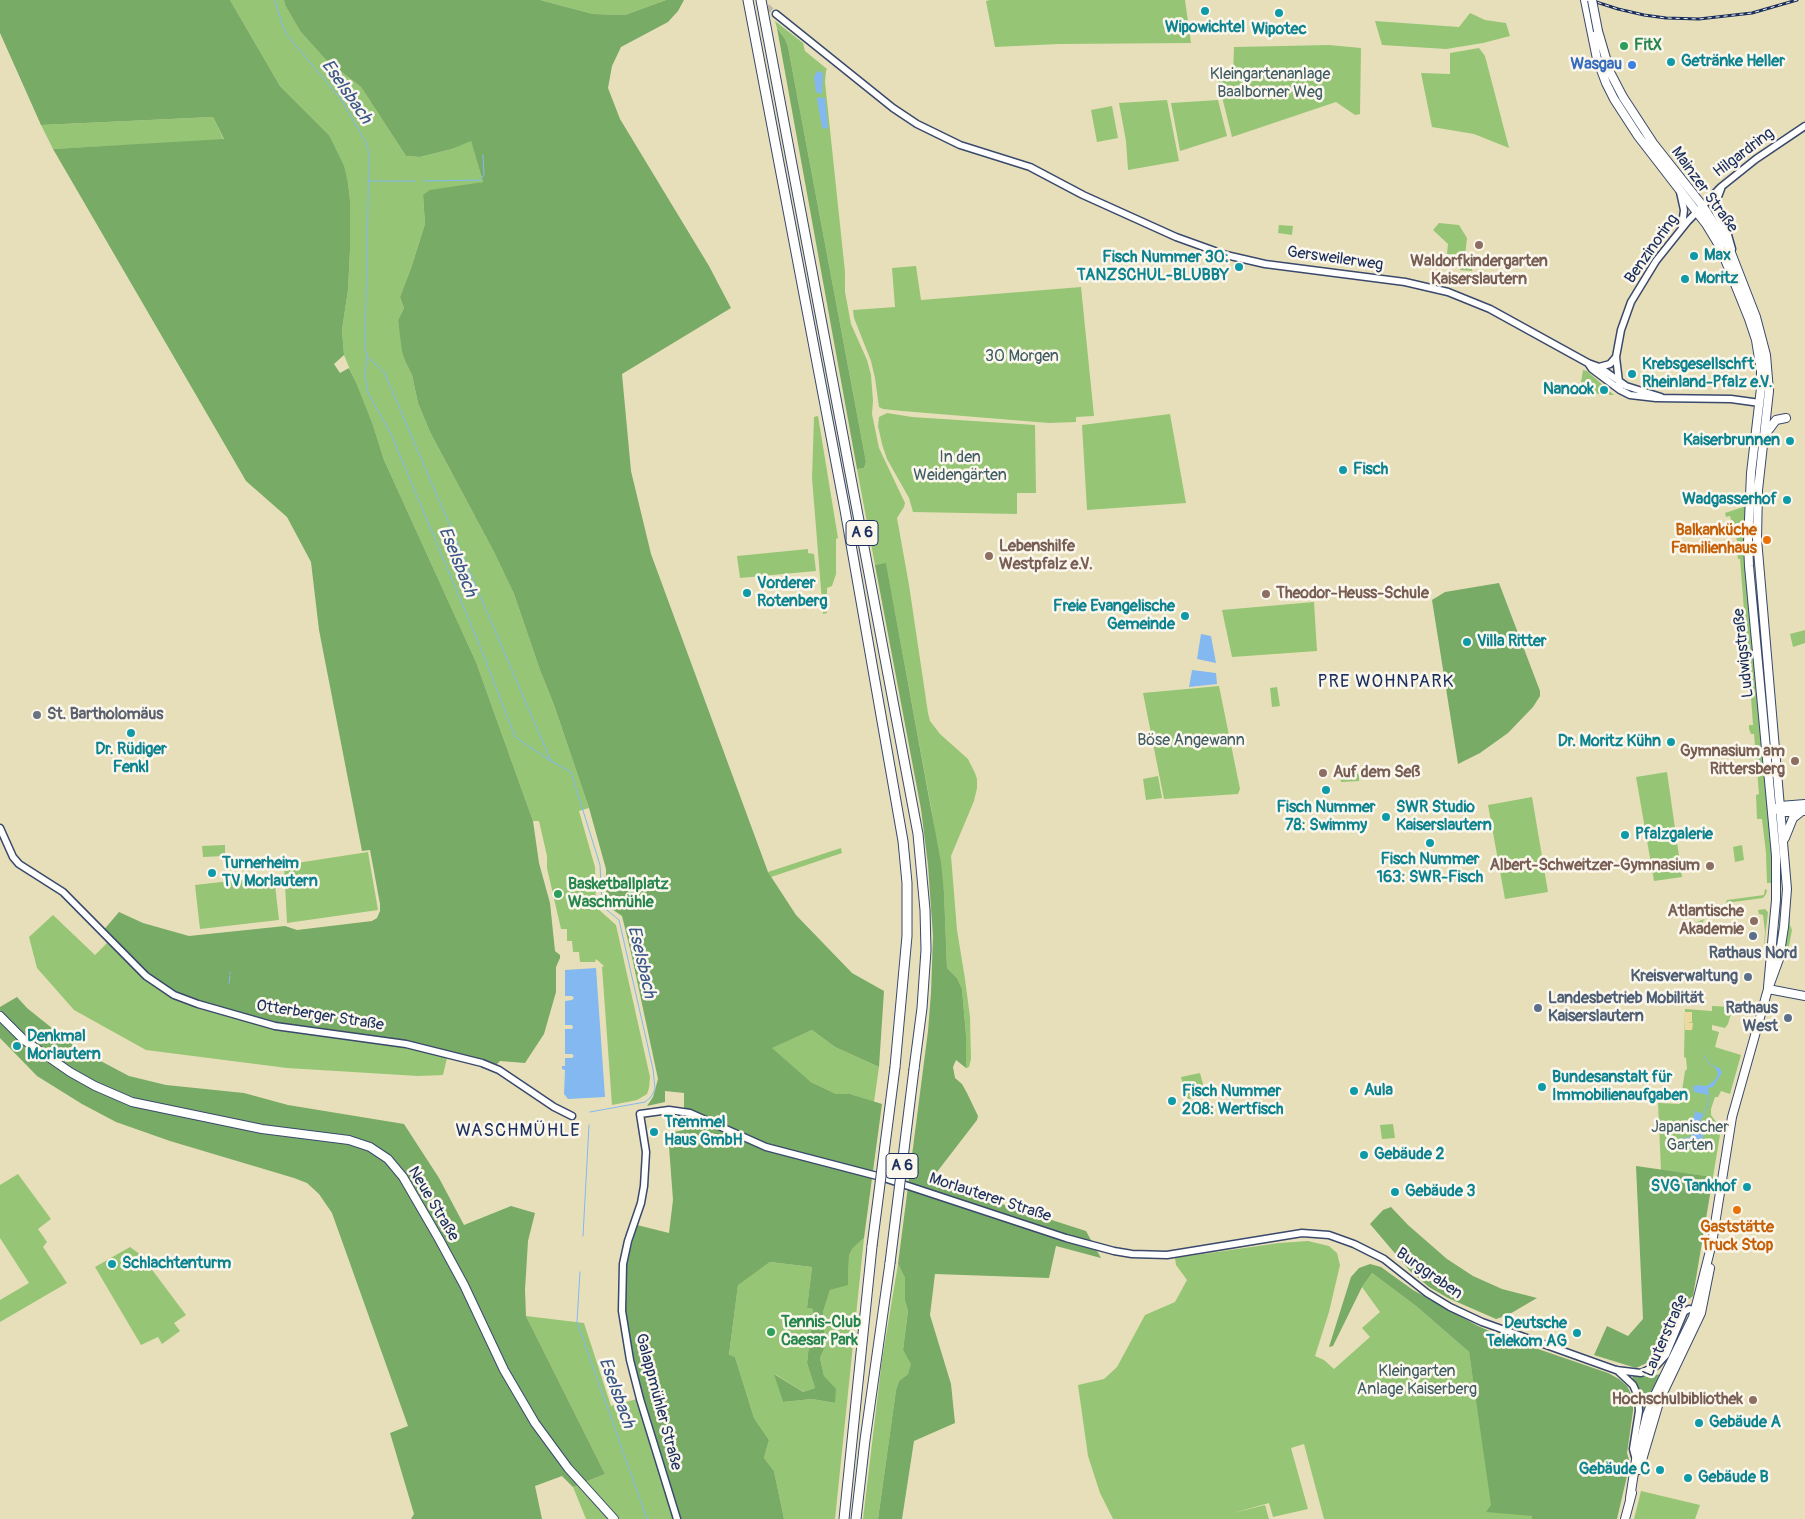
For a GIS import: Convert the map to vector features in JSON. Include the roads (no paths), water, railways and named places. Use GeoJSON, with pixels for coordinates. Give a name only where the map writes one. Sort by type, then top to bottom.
{"type":"FeatureCollection","features":[{"type":"Feature","properties":{"kind":"highway","name":"A 6"},"geometry":{"type":"LineString","coordinates":[[748,0],[845,510],[903,841],[907,883],[907,936],[895,1067],[872,1246],[844,1519]]}},
{"type":"Feature","properties":{"kind":"highway","name":"A 6"},"geometry":{"type":"LineString","coordinates":[[761,0],[918,834],[922,868],[926,942],[922,1008],[856,1519]]}},
{"type":"Feature","properties":{"kind":"main road","name":"Mainzer Straße"},"geometry":{"type":"LineString","coordinates":[[1585,0],[1594,30],[1622,98],[1653,143],[1702,205],[1716,225],[1733,256],[1765,347],[1768,369],[1765,406]]}},
{"type":"Feature","properties":{"kind":"main road","name":"Mainzer Straße"},"geometry":{"type":"LineString","coordinates":[[1592,0],[1594,30],[1600,67],[1614,99],[1638,136],[1709,229],[1726,258],[1756,340],[1760,361],[1761,388],[1765,406]]}},
{"type":"Feature","properties":{"kind":"main road","name":"Ludwigstraße"},"geometry":{"type":"LineString","coordinates":[[1765,406],[1764,438],[1758,490],[1757,539],[1778,810],[1784,842],[1787,898]]}},
{"type":"Feature","properties":{"kind":"main road","name":"Ludwigstraße"},"geometry":{"type":"LineString","coordinates":[[1765,406],[1751,473],[1748,524],[1749,558],[1772,800],[1778,810],[1776,900]]}},
{"type":"Feature","properties":{"kind":"main road"},"geometry":{"type":"LineString","coordinates":[[1764,438],[1776,420],[1786,418]]}},
{"type":"Feature","properties":{"kind":"main road"},"geometry":{"type":"LineString","coordinates":[[1778,810],[1804,809]]}},
{"type":"Feature","properties":{"kind":"main road"},"geometry":{"type":"LineString","coordinates":[[1784,842],[1791,822],[1804,809]]}},
{"type":"Feature","properties":{"kind":"main road","name":"Lauterstraße"},"geometry":{"type":"LineString","coordinates":[[1625,1519],[1660,1399],[1697,1315],[1712,1243],[1732,1117],[1768,990],[1779,959],[1787,898]]}},
{"type":"Feature","properties":{"kind":"main road","name":"Lauterstraße"},"geometry":{"type":"LineString","coordinates":[[1768,990],[1776,900]]}},
{"type":"Feature","properties":{"kind":"main road"},"geometry":{"type":"LineString","coordinates":[[1768,990],[1805,996]]}},
{"type":"Feature","properties":{"kind":"main road","name":"Neue Straße"},"geometry":{"type":"LineString","coordinates":[[0,1016],[24,1040],[70,1072],[94,1086],[132,1102],[262,1129],[349,1140],[370,1147],[388,1159],[403,1177],[439,1239],[464,1285],[504,1370],[535,1423],[566,1465],[614,1519]]}},
{"type":"Feature","properties":{"kind":"main road","name":"Lauterstraße"},"geometry":{"type":"LineString","coordinates":[[1630,1498],[1636,1460],[1647,1415],[1654,1397],[1697,1315]]}},
{"type":"Feature","properties":{"kind":"street","name":"Gersweilerweg"},"geometry":{"type":"LineString","coordinates":[[776,14],[870,91],[917,124],[973,150],[1030,167],[1075,191],[1176,237],[1226,255],[1259,263],[1405,282],[1448,292],[1490,309],[1588,363],[1599,367],[1631,388],[1661,397]]}},
{"type":"Feature","properties":{"kind":"street","name":"Hilgardring"},"geometry":{"type":"LineString","coordinates":[[1696,212],[1721,187],[1756,159],[1805,126]]}},
{"type":"Feature","properties":{"kind":"street"},"geometry":{"type":"LineString","coordinates":[[1721,187],[1716,202],[1716,213],[1730,241],[1733,256]]}},
{"type":"Feature","properties":{"kind":"street"},"geometry":{"type":"LineString","coordinates":[[1679,191],[1684,210],[1681,228]]}},
{"type":"Feature","properties":{"kind":"street","name":"Benzinoring"},"geometry":{"type":"LineString","coordinates":[[1620,390],[1616,357],[1621,330],[1636,294],[1656,261],[1681,228],[1696,212]]}},
{"type":"Feature","properties":{"kind":"street"},"geometry":{"type":"LineString","coordinates":[[1599,367],[1610,364],[1616,357]]}},
{"type":"Feature","properties":{"kind":"street","name":"Gersweilerweg"},"geometry":{"type":"LineString","coordinates":[[1588,363],[1592,369],[1620,390],[1639,396],[1731,399],[1765,406]]}},
{"type":"Feature","properties":{"kind":"street","name":"Otterberger Straße"},"geometry":{"type":"LineString","coordinates":[[0,828],[13,856],[19,864],[63,892],[146,976],[174,994],[198,1004],[274,1026],[406,1044],[482,1063],[499,1070],[554,1107],[572,1116]]}},
{"type":"Feature","properties":{"kind":"street","name":"Morlauterer Straße"},"geometry":{"type":"LineString","coordinates":[[640,1114],[669,1110],[690,1113],[766,1147],[881,1177],[1066,1238],[1132,1254]]}},
{"type":"Feature","properties":{"kind":"street","name":"Galappmühler Straße"},"geometry":{"type":"LineString","coordinates":[[640,1114],[646,1152],[644,1186],[624,1258],[622,1311],[630,1360],[640,1399],[678,1519]]}},
{"type":"Feature","properties":{"kind":"street","name":"Burggraben"},"geometry":{"type":"LineString","coordinates":[[1132,1254],[1167,1255],[1302,1233],[1329,1235],[1354,1244],[1384,1259],[1427,1293],[1450,1307],[1482,1322],[1616,1370],[1641,1373],[1656,1366],[1666,1355],[1684,1312],[1688,1309],[1697,1315]]}},
{"type":"Feature","properties":{"kind":"street"},"geometry":{"type":"LineString","coordinates":[[1616,1370],[1633,1385],[1638,1396],[1639,1411],[1633,1449],[1636,1460]]}},
{"type":"Feature","properties":{"kind":"water"},"geometry":{"type":"Polygon","coordinates":[[[817,71],[823,73],[822,94],[816,92],[814,77],[817,71]]]}},
{"type":"Feature","properties":{"kind":"water"},"geometry":{"type":"Polygon","coordinates":[[[818,97],[825,98],[828,128],[825,129],[822,127],[818,97]]]}},
{"type":"Feature","properties":{"kind":"water"},"geometry":{"type":"Polygon","coordinates":[[[1201,634],[1211,636],[1216,663],[1197,659],[1201,634]]]}},
{"type":"Feature","properties":{"kind":"water"},"geometry":{"type":"Polygon","coordinates":[[[1192,670],[1216,673],[1217,684],[1189,687],[1192,670]]]}},
{"type":"Feature","properties":{"kind":"water"},"geometry":{"type":"Polygon","coordinates":[[[596,968],[605,1097],[568,1099],[564,1094],[565,1070],[562,1069],[562,1066],[565,1066],[565,1058],[572,1058],[574,1056],[572,1054],[565,1054],[565,1029],[572,1029],[573,1027],[572,1025],[565,1025],[565,1001],[574,998],[572,996],[565,996],[565,970],[596,968]]]}},
{"type":"Feature","properties":{"kind":"water"},"geometry":{"type":"Polygon","coordinates":[[[1717,1067],[1720,1068],[1722,1073],[1713,1087],[1708,1088],[1709,1095],[1694,1092],[1693,1087],[1696,1085],[1707,1086],[1715,1080],[1718,1074],[1717,1067]]]}},
{"type":"Feature","properties":{"kind":"water"},"geometry":{"type":"Polygon","coordinates":[[[1694,1111],[1704,1114],[1701,1120],[1703,1145],[1701,1150],[1687,1148],[1687,1139],[1692,1137],[1689,1128],[1695,1113],[1694,1111]]]}},
{"type":"Feature","properties":{"kind":"waterway","name":"Eselsbach"},"geometry":{"type":"LineString","coordinates":[[275,0],[287,35],[340,98],[367,144],[369,155],[365,346],[367,356],[365,376],[368,393],[391,434],[482,651],[515,737],[571,772],[600,865],[602,906],[619,920],[653,1069],[655,1089],[651,1097],[645,1102],[590,1112]]}},
{"type":"Feature","properties":{"kind":"waterway"},"geometry":{"type":"LineString","coordinates":[[423,181],[480,180],[484,175],[483,155]]}},
{"type":"Feature","properties":{"kind":"waterway"},"geometry":{"type":"LineString","coordinates":[[368,181],[415,181]]}},
{"type":"Feature","properties":{"kind":"waterway","name":"Eselsbach"},"geometry":{"type":"LineString","coordinates":[[367,357],[384,372],[551,761]]}},
{"type":"Feature","properties":{"kind":"waterway"},"geometry":{"type":"LineString","coordinates":[[229,983],[230,976]]}},
{"type":"Feature","properties":{"kind":"waterway"},"geometry":{"type":"LineString","coordinates":[[1704,1056],[1711,1065],[1717,1068]]}},
{"type":"Feature","properties":{"kind":"waterway"},"geometry":{"type":"LineString","coordinates":[[1684,1097],[1686,1091]]}},
{"type":"Feature","properties":{"kind":"waterway"},"geometry":{"type":"LineString","coordinates":[[1704,1113],[1708,1105],[1708,1095]]}},
{"type":"Feature","properties":{"kind":"waterway","name":"Eselsbach"},"geometry":{"type":"LineString","coordinates":[[583,1236],[589,1125]]}},
{"type":"Feature","properties":{"kind":"waterway"},"geometry":{"type":"LineString","coordinates":[[1678,1142],[1686,1137]]}},
{"type":"Feature","properties":{"kind":"waterway","name":"Eselsbach"},"geometry":{"type":"LineString","coordinates":[[580,1272],[577,1322],[647,1519]]}},
{"type":"Feature","properties":{"kind":"tunnel"},"geometry":{"type":"LineString","coordinates":[[760,1],[776,14]]}},
{"type":"Feature","properties":{"kind":"railway"},"geometry":{"type":"LineString","coordinates":[[1590,0],[1644,15],[1699,19],[1752,13],[1797,0]]}},
{"type":"Feature","properties":{"kind":"place","name":"Wipowichtel"},"geometry":{"type":"Point","coordinates":[1205,11]}},
{"type":"Feature","properties":{"kind":"place","name":"Wipotec"},"geometry":{"type":"Point","coordinates":[1279,13]}},
{"type":"Feature","properties":{"kind":"place","name":"FitX"},"geometry":{"type":"Point","coordinates":[1624,46]}},
{"type":"Feature","properties":{"kind":"place","name":"Getränke Heller"},"geometry":{"type":"Point","coordinates":[1671,62]}},
{"type":"Feature","properties":{"kind":"place","name":"Wasgau"},"geometry":{"type":"Point","coordinates":[1632,65]}},
{"type":"Feature","properties":{"kind":"place","name":"Waldorfkindergarten Kaiserslautern"},"geometry":{"type":"Point","coordinates":[1479,245]}},
{"type":"Feature","properties":{"kind":"place","name":"Max"},"geometry":{"type":"Point","coordinates":[1694,256]}},
{"type":"Feature","properties":{"kind":"place","name":"Fisch Nummer 30: TANZSCHUL-BLUBBY"},"geometry":{"type":"Point","coordinates":[1239,267]}},
{"type":"Feature","properties":{"kind":"place","name":"Moritz"},"geometry":{"type":"Point","coordinates":[1685,279]}},
{"type":"Feature","properties":{"kind":"place","name":"Krebsgesellschft Rheinland-Pfalz e.V."},"geometry":{"type":"Point","coordinates":[1632,374]}},
{"type":"Feature","properties":{"kind":"place","name":"Nanook"},"geometry":{"type":"Point","coordinates":[1604,390]}},
{"type":"Feature","properties":{"kind":"place","name":"Kaiserbrunnen"},"geometry":{"type":"Point","coordinates":[1790,441]}},
{"type":"Feature","properties":{"kind":"place","name":"Fisch"},"geometry":{"type":"Point","coordinates":[1343,470]}},
{"type":"Feature","properties":{"kind":"place","name":"Wadgasserhof"},"geometry":{"type":"Point","coordinates":[1787,500]}},
{"type":"Feature","properties":{"kind":"place","name":"Balkanküche Familienhaus"},"geometry":{"type":"Point","coordinates":[1767,540]}},
{"type":"Feature","properties":{"kind":"place","name":"Lebenshilfe Westpfalz e.V."},"geometry":{"type":"Point","coordinates":[989,556]}},
{"type":"Feature","properties":{"kind":"place","name":"Vorderer Rotenberg"},"geometry":{"type":"Point","coordinates":[747,593]}},
{"type":"Feature","properties":{"kind":"place","name":"Theodor-Heuss-Schule"},"geometry":{"type":"Point","coordinates":[1266,594]}},
{"type":"Feature","properties":{"kind":"place","name":"Freie Evangelische Gemeinde"},"geometry":{"type":"Point","coordinates":[1185,616]}},
{"type":"Feature","properties":{"kind":"place","name":"Villa Ritter"},"geometry":{"type":"Point","coordinates":[1467,642]}},
{"type":"Feature","properties":{"kind":"place","name":"St. Bartholomäus"},"geometry":{"type":"Point","coordinates":[37,715]}},
{"type":"Feature","properties":{"kind":"place","name":"Dr. Rüdiger Fenkl"},"geometry":{"type":"Point","coordinates":[131,733]}},
{"type":"Feature","properties":{"kind":"place","name":"Dr. Moritz Kühn"},"geometry":{"type":"Point","coordinates":[1671,742]}},
{"type":"Feature","properties":{"kind":"place","name":"Gymnasium am Rittersberg"},"geometry":{"type":"Point","coordinates":[1795,761]}},
{"type":"Feature","properties":{"kind":"place","name":"Auf dem Seß"},"geometry":{"type":"Point","coordinates":[1323,773]}},
{"type":"Feature","properties":{"kind":"place","name":"Fisch Nummer 78: Swimmy"},"geometry":{"type":"Point","coordinates":[1326,790]}},
{"type":"Feature","properties":{"kind":"place","name":"SWR Studio Kaiserslautern"},"geometry":{"type":"Point","coordinates":[1386,817]}},
{"type":"Feature","properties":{"kind":"place","name":"Pfalzgalerie"},"geometry":{"type":"Point","coordinates":[1625,835]}},
{"type":"Feature","properties":{"kind":"place","name":"Fisch Nummer 163: SWR-Fisch"},"geometry":{"type":"Point","coordinates":[1430,843]}},
{"type":"Feature","properties":{"kind":"place","name":"Albert-Schweitzer-Gymnasium"},"geometry":{"type":"Point","coordinates":[1710,866]}},
{"type":"Feature","properties":{"kind":"place","name":"Turnerheim TV Morlautern"},"geometry":{"type":"Point","coordinates":[212,873]}},
{"type":"Feature","properties":{"kind":"place","name":"Basketballplatz Waschmühle"},"geometry":{"type":"Point","coordinates":[558,894]}},
{"type":"Feature","properties":{"kind":"place","name":"Atlantische Akademie"},"geometry":{"type":"Point","coordinates":[1754,921]}},
{"type":"Feature","properties":{"kind":"place","name":"Rathaus Nord"},"geometry":{"type":"Point","coordinates":[1753,936]}},
{"type":"Feature","properties":{"kind":"place","name":"Kreisverwaltung"},"geometry":{"type":"Point","coordinates":[1748,977]}},
{"type":"Feature","properties":{"kind":"place","name":"Landesbetrieb Mobilität Kaiserslautern"},"geometry":{"type":"Point","coordinates":[1538,1008]}},
{"type":"Feature","properties":{"kind":"place","name":"Rathaus West"},"geometry":{"type":"Point","coordinates":[1788,1018]}},
{"type":"Feature","properties":{"kind":"place","name":"Denkmal Morlautern"},"geometry":{"type":"Point","coordinates":[17,1046]}},
{"type":"Feature","properties":{"kind":"place","name":"Bundesanstalt für Immobilienaufgaben"},"geometry":{"type":"Point","coordinates":[1542,1087]}},
{"type":"Feature","properties":{"kind":"place","name":"Aula"},"geometry":{"type":"Point","coordinates":[1354,1091]}},
{"type":"Feature","properties":{"kind":"place","name":"Fisch Nummer 208: Wertfisch"},"geometry":{"type":"Point","coordinates":[1172,1101]}},
{"type":"Feature","properties":{"kind":"place","name":"Tremmel Haus GmbH"},"geometry":{"type":"Point","coordinates":[654,1132]}},
{"type":"Feature","properties":{"kind":"place","name":"Gebäude 2"},"geometry":{"type":"Point","coordinates":[1364,1155]}},
{"type":"Feature","properties":{"kind":"place","name":"SVG Tankhof"},"geometry":{"type":"Point","coordinates":[1747,1187]}},
{"type":"Feature","properties":{"kind":"place","name":"Gebäude 3"},"geometry":{"type":"Point","coordinates":[1395,1192]}},
{"type":"Feature","properties":{"kind":"place","name":"Gaststätte Truck Stop"},"geometry":{"type":"Point","coordinates":[1737,1210]}},
{"type":"Feature","properties":{"kind":"place","name":"Schlachtenturm"},"geometry":{"type":"Point","coordinates":[112,1264]}},
{"type":"Feature","properties":{"kind":"place","name":"Tennis-Club Caesar Park"},"geometry":{"type":"Point","coordinates":[771,1332]}},
{"type":"Feature","properties":{"kind":"place","name":"Deutsche Telekom AG"},"geometry":{"type":"Point","coordinates":[1577,1333]}},
{"type":"Feature","properties":{"kind":"place","name":"Hochschulbibliothek"},"geometry":{"type":"Point","coordinates":[1753,1400]}},
{"type":"Feature","properties":{"kind":"place","name":"Gebäude A"},"geometry":{"type":"Point","coordinates":[1699,1423]}},
{"type":"Feature","properties":{"kind":"place","name":"Gebäude C"},"geometry":{"type":"Point","coordinates":[1660,1470]}},
{"type":"Feature","properties":{"kind":"place","name":"Gebäude B"},"geometry":{"type":"Point","coordinates":[1688,1478]}},
{"type":"Feature","properties":{"kind":"district","name":"PRE WOHNPARK"},"geometry":{"type":"Point","coordinates":[1386,682]}},
{"type":"Feature","properties":{"kind":"district","name":"WASCHMÜHLE"},"geometry":{"type":"Point","coordinates":[518,1131]}},
{"type":"Feature","properties":{"kind":"park label","name":"Kleingartenanlage Baalborner Weg"},"geometry":{"type":"Point","coordinates":[1270,84]}},
{"type":"Feature","properties":{"kind":"park label","name":"30 Morgen"},"geometry":{"type":"Point","coordinates":[1022,357]}},
{"type":"Feature","properties":{"kind":"park label","name":"In den Weidengärten"},"geometry":{"type":"Point","coordinates":[960,467]}},
{"type":"Feature","properties":{"kind":"park label","name":"Böse Angewann"},"geometry":{"type":"Point","coordinates":[1191,741]}},
{"type":"Feature","properties":{"kind":"park label","name":"Japanischer Garten"},"geometry":{"type":"Point","coordinates":[1690,1137]}},
{"type":"Feature","properties":{"kind":"park label","name":"Kleingarten Anlage Kaiserberg"},"geometry":{"type":"Point","coordinates":[1417,1381]}}]}
